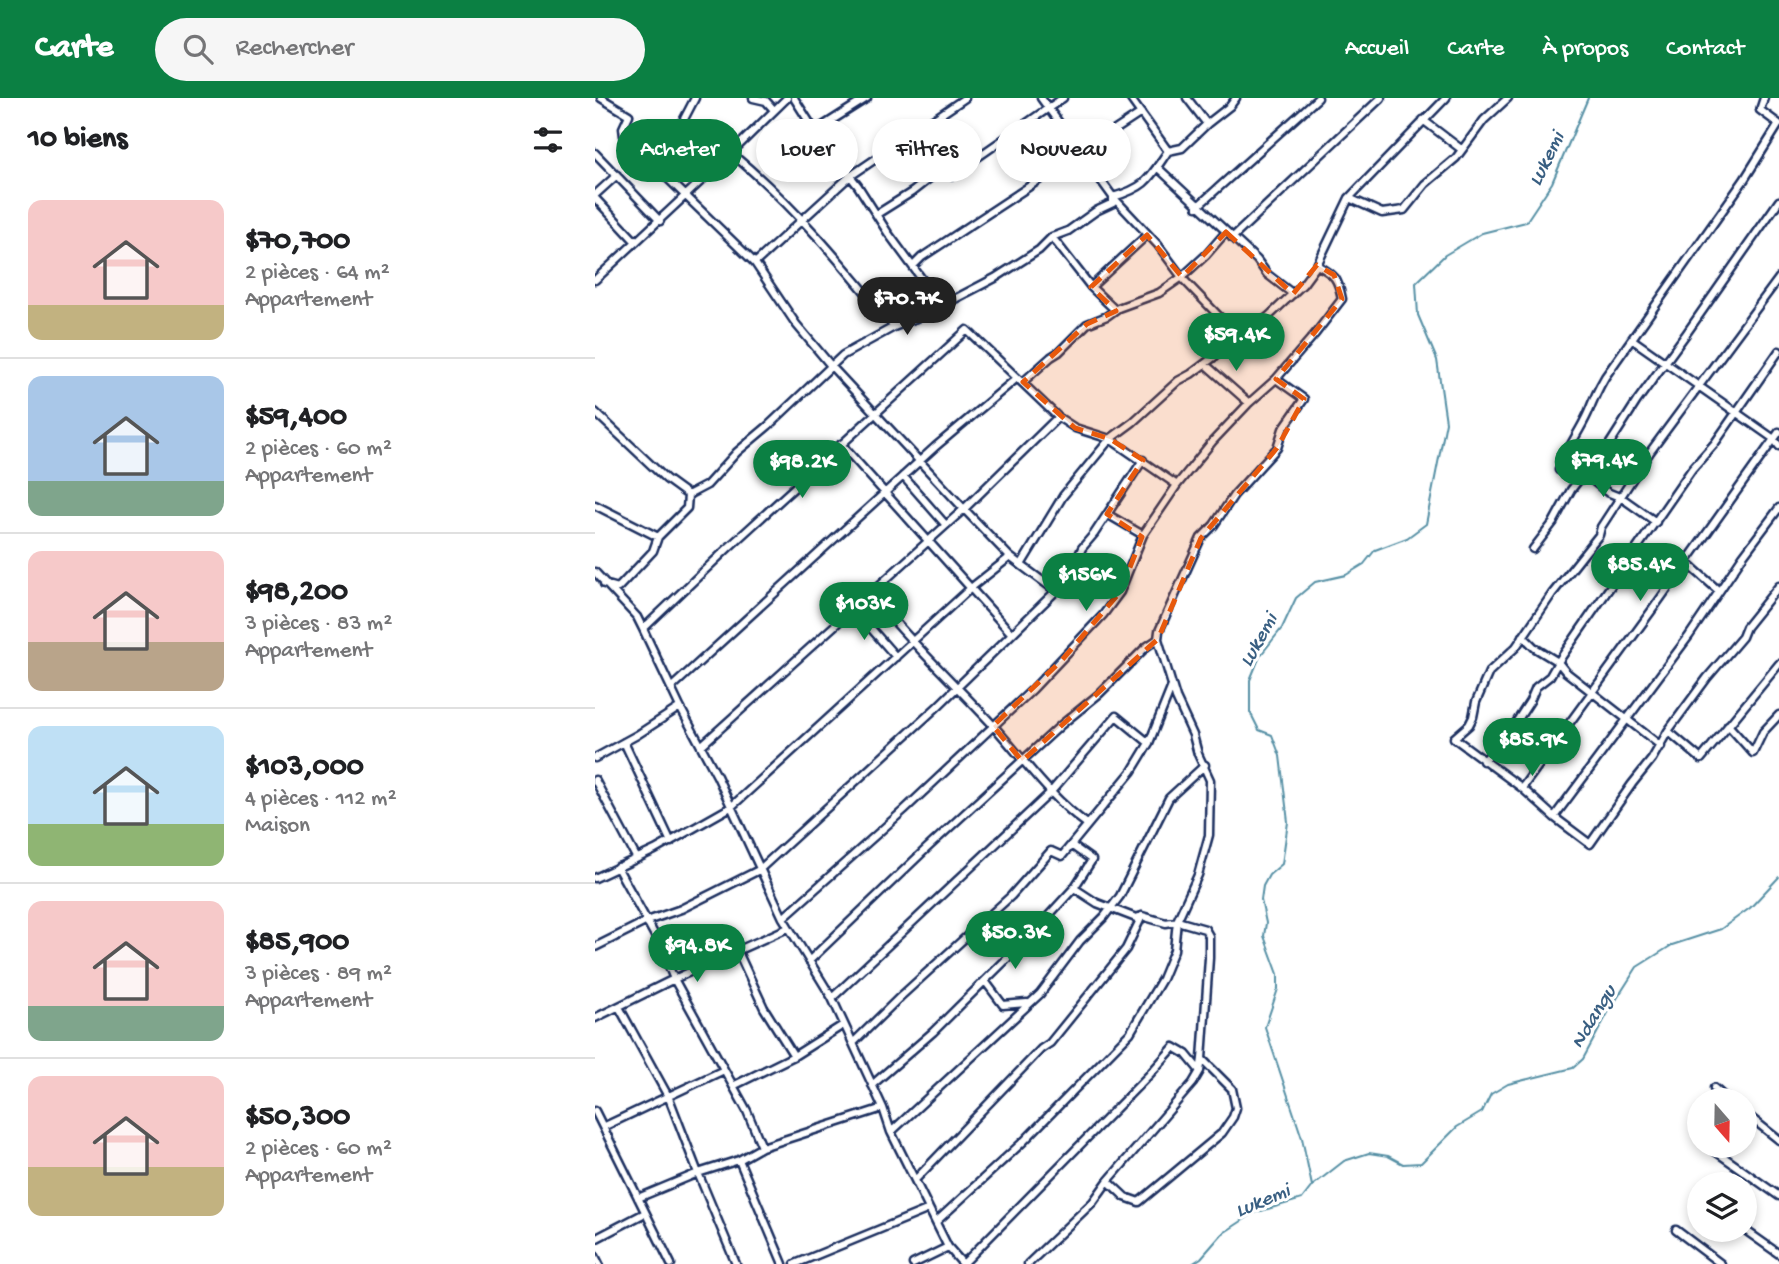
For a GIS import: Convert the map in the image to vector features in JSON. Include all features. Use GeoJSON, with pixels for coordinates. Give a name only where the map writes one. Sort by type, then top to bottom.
{"type":"FeatureCollection","features":[{"type":"Feature","properties":{"kind":"street"},"geometry":{"type":"LineString","coordinates":[[601,98],[629,115],[627,119]]}},
{"type":"Feature","properties":{"kind":"street"},"geometry":{"type":"LineString","coordinates":[[684,119],[695,98]]}},
{"type":"Feature","properties":{"kind":"street"},"geometry":{"type":"LineString","coordinates":[[753,98],[766,101],[774,110]]}},
{"type":"Feature","properties":{"kind":"street"},"geometry":{"type":"LineString","coordinates":[[742,142],[786,98]]}},
{"type":"Feature","properties":{"kind":"street"},"geometry":{"type":"LineString","coordinates":[[794,98],[807,119]]}},
{"type":"Feature","properties":{"kind":"street"},"geometry":{"type":"LineString","coordinates":[[834,119],[867,98]]}},
{"type":"Feature","properties":{"kind":"street"},"geometry":{"type":"LineString","coordinates":[[858,171],[965,98]]}},
{"type":"Feature","properties":{"kind":"street"},"geometry":{"type":"LineString","coordinates":[[1041,98],[1055,119]]}},
{"type":"Feature","properties":{"kind":"street"},"geometry":{"type":"LineString","coordinates":[[877,214],[944,167],[952,175],[1063,98]]}},
{"type":"Feature","properties":{"kind":"street"},"geometry":{"type":"LineString","coordinates":[[1130,98],[1168,151]]}},
{"type":"Feature","properties":{"kind":"street"},"geometry":{"type":"LineString","coordinates":[[1187,98],[1207,124]]}},
{"type":"Feature","properties":{"kind":"street"},"geometry":{"type":"LineString","coordinates":[[1113,197],[1135,190],[1149,179],[1168,151],[1182,148],[1236,98]]}},
{"type":"Feature","properties":{"kind":"street"},"geometry":{"type":"LineString","coordinates":[[1197,207],[1318,98]]}},
{"type":"Feature","properties":{"kind":"street"},"geometry":{"type":"LineString","coordinates":[[671,687],[919,462],[1059,352],[1087,324],[1159,293],[1182,277],[1381,98]]}},
{"type":"Feature","properties":{"kind":"street"},"geometry":{"type":"LineString","coordinates":[[1021,565],[1063,496],[1110,439],[1178,381],[1268,317],[1293,294],[1317,265],[1349,198],[1446,98]]}},
{"type":"Feature","properties":{"kind":"street"},"geometry":{"type":"LineString","coordinates":[[1349,198],[1382,213],[1404,210],[1425,184],[1451,163],[1484,120],[1508,98]]}},
{"type":"Feature","properties":{"kind":"street"},"geometry":{"type":"LineString","coordinates":[[1559,470],[1565,451],[1587,414],[1593,396],[1744,180],[1779,124],[1760,110],[1764,98]]}},
{"type":"Feature","properties":{"kind":"street"},"geometry":{"type":"LineString","coordinates":[[1131,120],[1141,113]]}},
{"type":"Feature","properties":{"kind":"street"},"geometry":{"type":"LineString","coordinates":[[1423,120],[1461,149]]}},
{"type":"Feature","properties":{"kind":"street"},"geometry":{"type":"LineString","coordinates":[[595,153],[616,174]]}},
{"type":"Feature","properties":{"kind":"street"},"geometry":{"type":"LineString","coordinates":[[742,162],[761,178],[852,276],[894,327]]}},
{"type":"Feature","properties":{"kind":"street"},"geometry":{"type":"LineString","coordinates":[[1157,167],[1257,261],[1267,274],[1293,294]]}},
{"type":"Feature","properties":{"kind":"street"},"geometry":{"type":"LineString","coordinates":[[616,176],[595,196],[636,242]]}},
{"type":"Feature","properties":{"kind":"street"},"geometry":{"type":"LineString","coordinates":[[624,182],[660,221]]}},
{"type":"Feature","properties":{"kind":"street"},"geometry":{"type":"LineString","coordinates":[[672,182],[755,264],[774,288],[796,324],[919,462],[1010,557],[1056,591]]}},
{"type":"Feature","properties":{"kind":"street"},"geometry":{"type":"LineString","coordinates":[[595,280],[700,182]]}},
{"type":"Feature","properties":{"kind":"street"},"geometry":{"type":"LineString","coordinates":[[755,264],[844,182]]}},
{"type":"Feature","properties":{"kind":"street"},"geometry":{"type":"LineString","coordinates":[[853,182],[941,305]]}},
{"type":"Feature","properties":{"kind":"street"},"geometry":{"type":"LineString","coordinates":[[913,267],[922,257],[1037,182]]}},
{"type":"Feature","properties":{"kind":"street"},"geometry":{"type":"LineString","coordinates":[[1101,182],[1182,277],[1239,337]]}},
{"type":"Feature","properties":{"kind":"street"},"geometry":{"type":"LineString","coordinates":[[688,495],[707,485],[743,447],[843,355],[995,278],[1039,250],[1052,237],[1113,203],[1113,197]]}},
{"type":"Feature","properties":{"kind":"street"},"geometry":{"type":"LineString","coordinates":[[1533,549],[1553,523],[1571,490],[1578,481],[1587,476],[1779,201]]}},
{"type":"Feature","properties":{"kind":"street"},"geometry":{"type":"LineString","coordinates":[[1091,287],[1147,235]]}},
{"type":"Feature","properties":{"kind":"street"},"geometry":{"type":"LineString","coordinates":[[1052,237],[1091,287],[1115,310]]}},
{"type":"Feature","properties":{"kind":"street"},"geometry":{"type":"LineString","coordinates":[[783,918],[895,819],[1062,660],[1103,615],[1120,592],[1143,535],[1177,485],[1212,442],[1276,379],[1342,299],[1339,284],[1333,275],[1317,265]]}},
{"type":"Feature","properties":{"kind":"street"},"geometry":{"type":"LineString","coordinates":[[1779,278],[1650,452],[1601,527],[1599,535],[1552,594],[1506,659],[1489,673],[1469,725],[1454,738],[1522,788],[1590,844],[1661,746],[1668,731],[1779,586]]}},
{"type":"Feature","properties":{"kind":"street"},"geometry":{"type":"LineString","coordinates":[[643,629],[967,330],[1058,417],[1075,428],[1110,439],[1177,485]]}},
{"type":"Feature","properties":{"kind":"street"},"geometry":{"type":"LineString","coordinates":[[1633,340],[1774,439],[1779,446]]}},
{"type":"Feature","properties":{"kind":"street"},"geometry":{"type":"LineString","coordinates":[[1483,761],[1493,752],[1495,744],[1506,738],[1536,687],[1550,676],[1779,351]]}},
{"type":"Feature","properties":{"kind":"street"},"geometry":{"type":"LineString","coordinates":[[1771,362],[1779,367]]}},
{"type":"Feature","properties":{"kind":"street"},"geometry":{"type":"LineString","coordinates":[[1205,364],[1249,403]]}},
{"type":"Feature","properties":{"kind":"street"},"geometry":{"type":"LineString","coordinates":[[937,1222],[1024,1141],[1131,1033],[1162,979],[1174,950],[1177,921],[1198,875],[1209,835],[1210,780],[1172,686],[1158,639],[1159,631],[1201,538],[1214,525],[1234,495],[1277,448],[1283,429],[1304,400],[1276,379]]}},
{"type":"Feature","properties":{"kind":"street"},"geometry":{"type":"LineString","coordinates":[[595,412],[666,479],[688,495]]}},
{"type":"Feature","properties":{"kind":"street"},"geometry":{"type":"LineString","coordinates":[[702,745],[964,509],[1058,417]]}},
{"type":"Feature","properties":{"kind":"street"},"geometry":{"type":"LineString","coordinates":[[1522,788],[1779,432]]}},
{"type":"Feature","properties":{"kind":"street"},"geometry":{"type":"LineString","coordinates":[[841,444],[1012,634]]}},
{"type":"Feature","properties":{"kind":"street"},"geometry":{"type":"LineString","coordinates":[[595,947],[647,921],[681,909],[759,870],[957,688],[1056,591],[1075,566],[1081,548],[1143,460]]}},
{"type":"Feature","properties":{"kind":"street"},"geometry":{"type":"LineString","coordinates":[[903,476],[945,524]]}},
{"type":"Feature","properties":{"kind":"street"},"geometry":{"type":"LineString","coordinates":[[1587,476],[1607,492],[1622,498],[1656,522]]}},
{"type":"Feature","properties":{"kind":"street"},"geometry":{"type":"LineString","coordinates":[[604,584],[618,588],[653,551],[657,537],[687,508],[688,495]]}},
{"type":"Feature","properties":{"kind":"street"},"geometry":{"type":"LineString","coordinates":[[595,505],[657,537]]}},
{"type":"Feature","properties":{"kind":"street"},"geometry":{"type":"LineString","coordinates":[[1555,817],[1779,508]]}},
{"type":"Feature","properties":{"kind":"street"},"geometry":{"type":"LineString","coordinates":[[1107,514],[1143,535]]}},
{"type":"Feature","properties":{"kind":"street"},"geometry":{"type":"LineString","coordinates":[[595,877],[671,842],[731,807],[972,587],[1010,557]]}},
{"type":"Feature","properties":{"kind":"street"},"geometry":{"type":"LineString","coordinates":[[1686,562],[1719,591]]}},
{"type":"Feature","properties":{"kind":"street"},"geometry":{"type":"LineString","coordinates":[[595,572],[624,602],[643,629],[680,707],[702,745],[788,928],[832,998],[883,1108],[891,1132],[948,1247],[963,1264],[1141,1084],[1174,1047],[1186,1054],[1200,1070]]}},
{"type":"Feature","properties":{"kind":"street"},"geometry":{"type":"LineString","coordinates":[[871,594],[993,726],[1050,793],[1067,810],[1087,824]]}},
{"type":"Feature","properties":{"kind":"street"},"geometry":{"type":"LineString","coordinates":[[854,608],[896,657]]}},
{"type":"Feature","properties":{"kind":"street"},"geometry":{"type":"LineString","coordinates":[[1523,636],[1661,746]]}},
{"type":"Feature","properties":{"kind":"street"},"geometry":{"type":"LineString","coordinates":[[809,961],[1061,725],[1158,639]]}},
{"type":"Feature","properties":{"kind":"street"},"geometry":{"type":"LineString","coordinates":[[1668,731],[1701,759],[1779,664]]}},
{"type":"Feature","properties":{"kind":"street"},"geometry":{"type":"LineString","coordinates":[[853,1043],[1011,896],[1051,851],[1062,856],[1132,771],[1149,743],[1172,686]]}},
{"type":"Feature","properties":{"kind":"street"},"geometry":{"type":"LineString","coordinates":[[595,758],[680,707]]}},
{"type":"Feature","properties":{"kind":"street"},"geometry":{"type":"LineString","coordinates":[[1728,726],[1753,753],[1763,732],[1779,715]]}},
{"type":"Feature","properties":{"kind":"street"},"geometry":{"type":"LineString","coordinates":[[832,998],[1050,793],[1116,716],[1149,743]]}},
{"type":"Feature","properties":{"kind":"street"},"geometry":{"type":"LineString","coordinates":[[624,742],[671,842]]}},
{"type":"Feature","properties":{"kind":"street"},"geometry":{"type":"LineString","coordinates":[[891,1132],[1040,994],[1080,941],[1121,896],[1169,798],[1205,765]]}},
{"type":"Feature","properties":{"kind":"street"},"geometry":{"type":"LineString","coordinates":[[595,780],[636,858]]}},
{"type":"Feature","properties":{"kind":"street"},"geometry":{"type":"LineString","coordinates":[[872,1085],[985,981],[1074,888],[1092,860],[1071,845]]}},
{"type":"Feature","properties":{"kind":"street"},"geometry":{"type":"LineString","coordinates":[[617,867],[647,921],[674,979],[747,1111],[762,1147]]}},
{"type":"Feature","properties":{"kind":"street"},"geometry":{"type":"LineString","coordinates":[[1028,1264],[1093,1202],[1193,1083],[1202,1059],[1209,936],[1205,929],[1200,925],[1177,921],[1166,923],[1142,916],[1136,918],[1097,903],[1074,888]]}},
{"type":"Feature","properties":{"kind":"street"},"geometry":{"type":"LineString","coordinates":[[915,1180],[1041,1049],[1051,1043],[1126,949],[1142,916]]}},
{"type":"Feature","properties":{"kind":"street"},"geometry":{"type":"LineString","coordinates":[[595,1018],[788,928]]}},
{"type":"Feature","properties":{"kind":"street"},"geometry":{"type":"LineString","coordinates":[[738,952],[764,1008],[794,1056]]}},
{"type":"Feature","properties":{"kind":"street"},"geometry":{"type":"LineString","coordinates":[[985,981],[1003,1005],[1030,1002]]}},
{"type":"Feature","properties":{"kind":"street"},"geometry":{"type":"LineString","coordinates":[[619,1007],[669,1098],[737,1264]]}},
{"type":"Feature","properties":{"kind":"street"},"geometry":{"type":"LineString","coordinates":[[733,1086],[794,1056],[843,1025]]}},
{"type":"Feature","properties":{"kind":"street"},"geometry":{"type":"LineString","coordinates":[[1108,1181],[1125,1197],[1139,1202],[1222,1133],[1236,1108],[1234,1094],[1202,1059]]}},
{"type":"Feature","properties":{"kind":"street"},"geometry":{"type":"LineString","coordinates":[[603,1127],[724,1070]]}},
{"type":"Feature","properties":{"kind":"street"},"geometry":{"type":"LineString","coordinates":[[638,1198],[698,1173],[739,1160],[762,1147],[883,1108]]}},
{"type":"Feature","properties":{"kind":"street"},"geometry":{"type":"LineString","coordinates":[[595,1111],[671,1264]]}},
{"type":"Feature","properties":{"kind":"street"},"geometry":{"type":"LineString","coordinates":[[1757,1123],[1779,1140]]}},
{"type":"Feature","properties":{"kind":"street"},"geometry":{"type":"LineString","coordinates":[[1725,1158],[1779,1196]]}},
{"type":"Feature","properties":{"kind":"street"},"geometry":{"type":"LineString","coordinates":[[739,1160],[783,1264]]}},
{"type":"Feature","properties":{"kind":"street"},"geometry":{"type":"LineString","coordinates":[[795,1264],[929,1209]]}},
{"type":"Feature","properties":{"kind":"street"},"geometry":{"type":"LineString","coordinates":[[595,1239],[645,1213]]}},
{"type":"Feature","properties":{"kind":"street"},"geometry":{"type":"LineString","coordinates":[[1676,1230],[1721,1264]]}},
{"type":"Feature","properties":{"kind":"street"},"geometry":{"type":"LineString","coordinates":[[1757,1238],[1779,1254]]}},
{"type":"Feature","properties":{"kind":"street"},"geometry":{"type":"LineString","coordinates":[[913,1264],[948,1247]]}},
{"type":"Feature","properties":{"kind":"street"},"geometry":{"type":"LineString","coordinates":[[595,1256],[599,1264]]}},
{"type":"Feature","properties":{"kind":"highlighted area"},"geometry":{"type":"Polygon","coordinates":[[[1226,232],[1293,294],[1317,265],[1334,275],[1342,299],[1276,379],[1304,399],[1277,448],[1201,538],[1158,639],[1022,761],[993,726],[1062,660],[1120,592],[1142,537],[1107,514],[1143,460],[1110,439],[1075,428],[1023,382],[1087,324],[1116,311],[1091,287],[1147,235],[1182,277],[1226,232]]]}},
{"type":"Feature","properties":{"kind":"waterway","name":"Lukemi"},"geometry":{"type":"LineString","coordinates":[[1312,1186],[1302,1138],[1265,1027],[1278,989],[1278,974],[1264,936],[1266,923],[1261,900],[1263,886],[1269,875],[1282,864],[1288,822],[1280,756],[1272,735],[1259,730],[1250,712],[1250,680],[1260,656],[1282,628],[1296,598],[1315,582],[1346,575],[1364,564],[1375,550],[1407,538],[1426,524],[1446,422],[1437,360],[1418,315],[1416,283],[1445,255],[1482,233],[1526,222],[1552,183],[1588,98]]}},
{"type":"Feature","properties":{"kind":"waterway","name":"Ndangu"},"geometry":{"type":"LineString","coordinates":[[1192,1264],[1201,1258],[1222,1234],[1254,1213],[1302,1199],[1312,1186],[1344,1161],[1369,1153],[1388,1156],[1403,1164],[1421,1163],[1457,1127],[1482,1112],[1491,1094],[1508,1084],[1573,1068],[1583,1059],[1637,967],[1672,945],[1721,929],[1750,908],[1779,877]]}}]}
